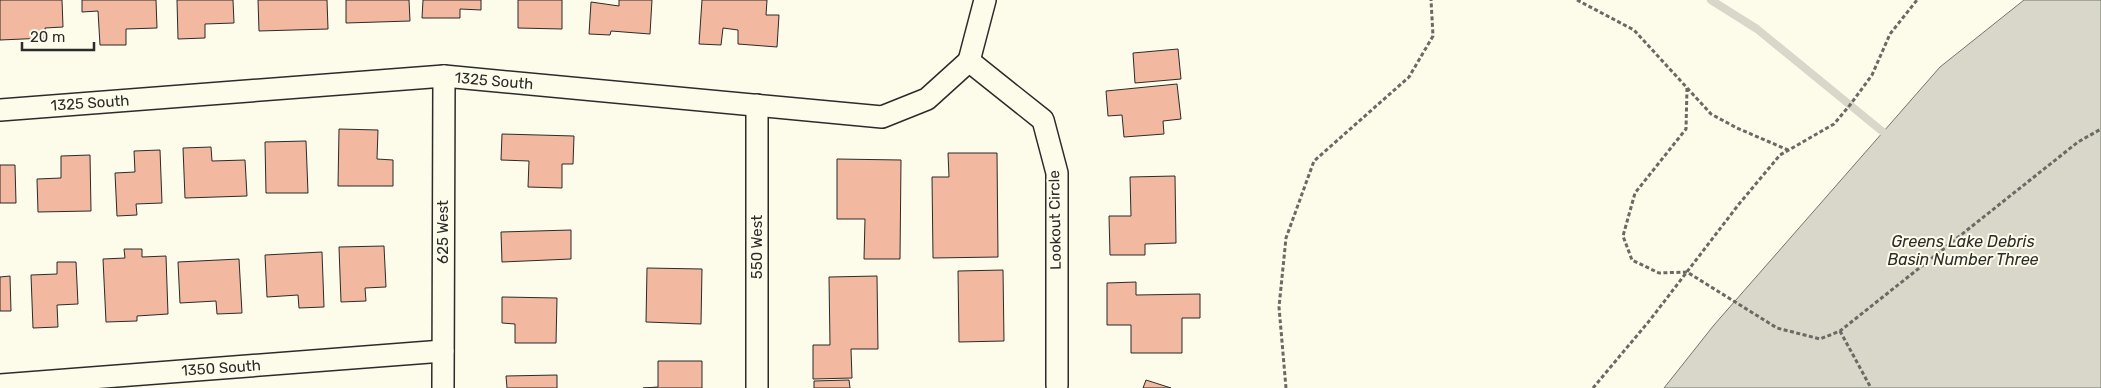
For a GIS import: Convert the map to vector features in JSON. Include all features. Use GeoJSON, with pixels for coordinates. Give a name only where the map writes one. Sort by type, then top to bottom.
{"type":"FeatureCollection","features":[{"type":"Feature","properties":{"kind":"street"},"geometry":{"type":"LineString","coordinates":[[969,62],[985,0]]}},
{"type":"Feature","properties":{"kind":"street","name":"1325 South"},"geometry":{"type":"LineString","coordinates":[[0,110],[444,76],[882,117],[927,99],[969,62]]}},
{"type":"Feature","properties":{"kind":"street","name":"Lookout Circle"},"geometry":{"type":"LineString","coordinates":[[969,62],[1043,120],[1057,173],[1057,385]]}},
{"type":"Feature","properties":{"kind":"street","name":"625 West"},"geometry":{"type":"LineString","coordinates":[[443,388],[444,76]]}},
{"type":"Feature","properties":{"kind":"street","name":"550 West"},"geometry":{"type":"LineString","coordinates":[[757,105],[757,388]]}},
{"type":"Feature","properties":{"kind":"street","name":"1350 South"},"geometry":{"type":"LineString","coordinates":[[0,385],[442,351]]}},
{"type":"Feature","properties":{"kind":"path"},"geometry":{"type":"LineString","coordinates":[[1286,388],[1279,307],[1286,238],[1311,169],[1314,161],[1409,77],[1433,36],[1431,0]]}},
{"type":"Feature","properties":{"kind":"path"},"geometry":{"type":"LineString","coordinates":[[1577,0],[1634,30],[1711,114],[1737,128],[1788,150]]}},
{"type":"Feature","properties":{"kind":"path"},"geometry":{"type":"LineString","coordinates":[[1593,388],[1650,320],[1738,204],[1780,155],[1834,124],[1850,105],[1872,75],[1890,34],[1917,0]]}},
{"type":"Feature","properties":{"kind":"path"},"geometry":{"type":"LineString","coordinates":[[1687,88],[1686,129],[1635,192],[1623,236],[1632,260],[1659,273],[1687,272],[1777,328],[1820,339],[1840,331],[2078,142],[2101,129]]}},
{"type":"Feature","properties":{"kind":"path"},"geometry":{"type":"LineString","coordinates":[[1840,331],[1871,388]]}},
{"type":"Feature","properties":{"kind":"water","name":"Greens Lake Debris Basin Number Three"},"geometry":{"type":"Polygon","coordinates":[[[2024,0],[2101,0],[2101,388],[1664,388],[1714,325],[1940,67],[2024,0]]]}},
{"type":"Feature","properties":{"kind":"building"},"geometry":{"type":"Polygon","coordinates":[[[0,0],[62,0],[63,27],[45,28],[46,38],[0,40],[0,0]]]}},
{"type":"Feature","properties":{"kind":"building"},"geometry":{"type":"Polygon","coordinates":[[[82,0],[156,0],[157,28],[126,29],[126,45],[100,45],[98,11],[82,12],[82,0]]]}},
{"type":"Feature","properties":{"kind":"building"},"geometry":{"type":"Polygon","coordinates":[[[177,0],[233,0],[234,23],[205,24],[205,38],[178,39],[177,0]]]}},
{"type":"Feature","properties":{"kind":"building"},"geometry":{"type":"Polygon","coordinates":[[[258,0],[327,0],[328,29],[259,31],[258,0]]]}},
{"type":"Feature","properties":{"kind":"building"},"geometry":{"type":"Polygon","coordinates":[[[346,0],[409,0],[410,21],[346,23],[346,0]]]}},
{"type":"Feature","properties":{"kind":"building"},"geometry":{"type":"Polygon","coordinates":[[[423,0],[481,0],[481,10],[460,9],[460,18],[422,18],[423,0]]]}},
{"type":"Feature","properties":{"kind":"building"},"geometry":{"type":"Polygon","coordinates":[[[518,0],[562,0],[562,29],[518,28],[518,0]]]}},
{"type":"Feature","properties":{"kind":"building"},"geometry":{"type":"Polygon","coordinates":[[[619,0],[652,0],[650,34],[611,31],[610,35],[589,34],[591,2],[619,6],[619,0]]]}},
{"type":"Feature","properties":{"kind":"building"},"geometry":{"type":"Polygon","coordinates":[[[702,0],[767,0],[766,15],[779,15],[777,47],[738,44],[738,30],[723,28],[721,45],[699,44],[702,0]]]}},
{"type":"Feature","properties":{"kind":"building"},"geometry":{"type":"Polygon","coordinates":[[[1178,49],[1181,79],[1135,83],[1133,53],[1178,49]]]}},
{"type":"Feature","properties":{"kind":"building"},"geometry":{"type":"Polygon","coordinates":[[[1177,84],[1181,119],[1163,121],[1164,134],[1124,137],[1122,115],[1108,116],[1106,91],[1177,84]]]}},
{"type":"Feature","properties":{"kind":"building"},"geometry":{"type":"Polygon","coordinates":[[[339,129],[378,130],[377,159],[393,160],[393,186],[338,186],[339,129]]]}},
{"type":"Feature","properties":{"kind":"building"},"geometry":{"type":"Polygon","coordinates":[[[502,134],[574,136],[573,164],[562,164],[562,188],[528,187],[529,161],[501,160],[502,134]]]}},
{"type":"Feature","properties":{"kind":"building"},"geometry":{"type":"Polygon","coordinates":[[[306,141],[308,193],[266,193],[265,142],[306,141]]]}},
{"type":"Feature","properties":{"kind":"building"},"geometry":{"type":"Polygon","coordinates":[[[211,147],[212,161],[245,160],[247,196],[185,198],[183,148],[211,147]]]}},
{"type":"Feature","properties":{"kind":"building"},"geometry":{"type":"Polygon","coordinates":[[[160,150],[162,203],[136,204],[137,215],[117,216],[115,173],[135,172],[134,151],[160,150]]]}},
{"type":"Feature","properties":{"kind":"building"},"geometry":{"type":"Polygon","coordinates":[[[948,153],[997,153],[998,257],[933,258],[932,177],[949,177],[948,153]]]}},
{"type":"Feature","properties":{"kind":"building"},"geometry":{"type":"Polygon","coordinates":[[[90,155],[91,211],[38,212],[37,179],[61,178],[61,156],[90,155]]]}},
{"type":"Feature","properties":{"kind":"building"},"geometry":{"type":"Polygon","coordinates":[[[837,159],[901,160],[900,259],[864,259],[865,219],[837,219],[837,159]]]}},
{"type":"Feature","properties":{"kind":"building"},"geometry":{"type":"Polygon","coordinates":[[[0,165],[15,165],[16,203],[0,203],[0,165]]]}},
{"type":"Feature","properties":{"kind":"building"},"geometry":{"type":"Polygon","coordinates":[[[1175,176],[1176,243],[1145,244],[1145,255],[1110,255],[1109,216],[1131,216],[1130,177],[1175,176]]]}},
{"type":"Feature","properties":{"kind":"building"},"geometry":{"type":"Polygon","coordinates":[[[571,230],[571,259],[502,262],[501,232],[571,230]]]}},
{"type":"Feature","properties":{"kind":"building"},"geometry":{"type":"Polygon","coordinates":[[[384,246],[386,287],[365,288],[366,301],[341,302],[339,247],[384,246]]]}},
{"type":"Feature","properties":{"kind":"building"},"geometry":{"type":"Polygon","coordinates":[[[124,249],[142,249],[142,257],[166,256],[168,314],[137,316],[137,321],[106,322],[103,259],[125,258],[124,249]]]}},
{"type":"Feature","properties":{"kind":"building"},"geometry":{"type":"Polygon","coordinates":[[[322,252],[324,307],[299,308],[298,295],[267,297],[265,255],[322,252]]]}},
{"type":"Feature","properties":{"kind":"building"},"geometry":{"type":"Polygon","coordinates":[[[239,259],[242,313],[217,314],[216,301],[180,303],[178,262],[239,259]]]}},
{"type":"Feature","properties":{"kind":"building"},"geometry":{"type":"Polygon","coordinates":[[[57,262],[76,262],[78,304],[57,305],[58,327],[33,328],[31,275],[57,274],[57,262]]]}},
{"type":"Feature","properties":{"kind":"building"},"geometry":{"type":"Polygon","coordinates":[[[647,268],[702,269],[701,324],[646,322],[647,268]]]}},
{"type":"Feature","properties":{"kind":"building"},"geometry":{"type":"Polygon","coordinates":[[[1003,270],[1004,341],[959,342],[958,271],[1003,270]]]}},
{"type":"Feature","properties":{"kind":"building"},"geometry":{"type":"Polygon","coordinates":[[[10,276],[11,311],[0,311],[0,277],[10,276]]]}},
{"type":"Feature","properties":{"kind":"building"},"geometry":{"type":"Polygon","coordinates":[[[877,276],[878,349],[851,349],[852,378],[813,379],[813,345],[830,345],[829,277],[877,276]]]}},
{"type":"Feature","properties":{"kind":"building"},"geometry":{"type":"Polygon","coordinates":[[[1136,282],[1136,295],[1200,294],[1200,318],[1182,318],[1182,353],[1131,353],[1131,325],[1107,325],[1107,283],[1136,282]]]}},
{"type":"Feature","properties":{"kind":"building"},"geometry":{"type":"Polygon","coordinates":[[[502,297],[557,298],[556,343],[515,343],[515,324],[502,323],[502,297]]]}},
{"type":"Feature","properties":{"kind":"building"},"geometry":{"type":"Polygon","coordinates":[[[658,361],[702,361],[702,388],[643,388],[658,387],[658,361]]]}},
{"type":"Feature","properties":{"kind":"building"},"geometry":{"type":"Polygon","coordinates":[[[557,375],[557,388],[507,388],[506,376],[557,375]]]}},
{"type":"Feature","properties":{"kind":"building"},"geometry":{"type":"Polygon","coordinates":[[[849,380],[850,388],[814,388],[814,381],[849,380]]]}},
{"type":"Feature","properties":{"kind":"building"},"geometry":{"type":"Polygon","coordinates":[[[1146,380],[1171,388],[1143,388],[1146,380]]]}},
{"type":"Feature","properties":{"kind":"waterway"},"geometry":{"type":"LineString","coordinates":[[1711,0],[1757,29],[1883,132]]}}]}
